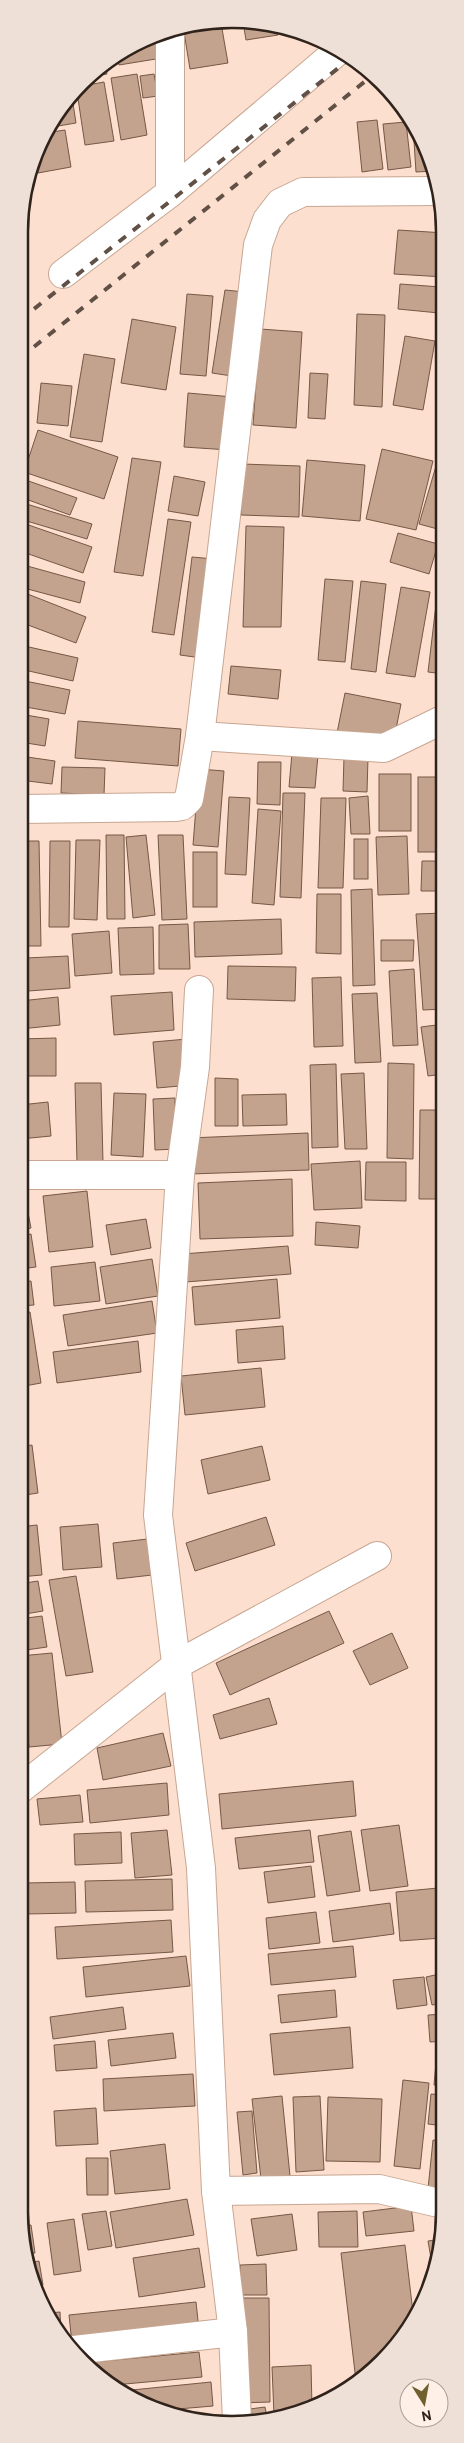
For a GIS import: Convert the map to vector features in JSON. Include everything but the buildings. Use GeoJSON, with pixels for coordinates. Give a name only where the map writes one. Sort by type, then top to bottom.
{"type":"FeatureCollection","features":[{"type":"Feature","properties":{"kind":"street"},"geometry":{"type":"LineString","coordinates":[[170,37],[170,193]]}},
{"type":"Feature","properties":{"kind":"street"},"geometry":{"type":"LineString","coordinates":[[63,274],[170,193],[333,55]]}},
{"type":"Feature","properties":{"kind":"street"},"geometry":{"type":"LineString","coordinates":[[28,809],[182,806],[189,799],[194,783],[200,736],[258,245],[267,220],[280,203],[303,192],[433,191]]}},
{"type":"Feature","properties":{"kind":"street"},"geometry":{"type":"LineString","coordinates":[[200,736],[384,748],[436,722]]}},
{"type":"Feature","properties":{"kind":"street"},"geometry":{"type":"LineString","coordinates":[[199,990],[195,1067],[180,1175],[158,1515],[178,1664],[201,1868],[216,2191],[233,2332],[237,2416]]}},
{"type":"Feature","properties":{"kind":"street"},"geometry":{"type":"LineString","coordinates":[[28,1175],[180,1175]]}},
{"type":"Feature","properties":{"kind":"street"},"geometry":{"type":"LineString","coordinates":[[28,1783],[178,1664],[377,1556]]}},
{"type":"Feature","properties":{"kind":"street"},"geometry":{"type":"LineString","coordinates":[[216,2191],[379,2189],[436,2202]]}},
{"type":"Feature","properties":{"kind":"street"},"geometry":{"type":"LineString","coordinates":[[81,2349],[233,2332]]}},
{"type":"Feature","properties":{"kind":"railway"},"geometry":{"type":"LineString","coordinates":[[28,314],[346,62]]}},
{"type":"Feature","properties":{"kind":"railway"},"geometry":{"type":"LineString","coordinates":[[28,352],[368,79]]}}]}
